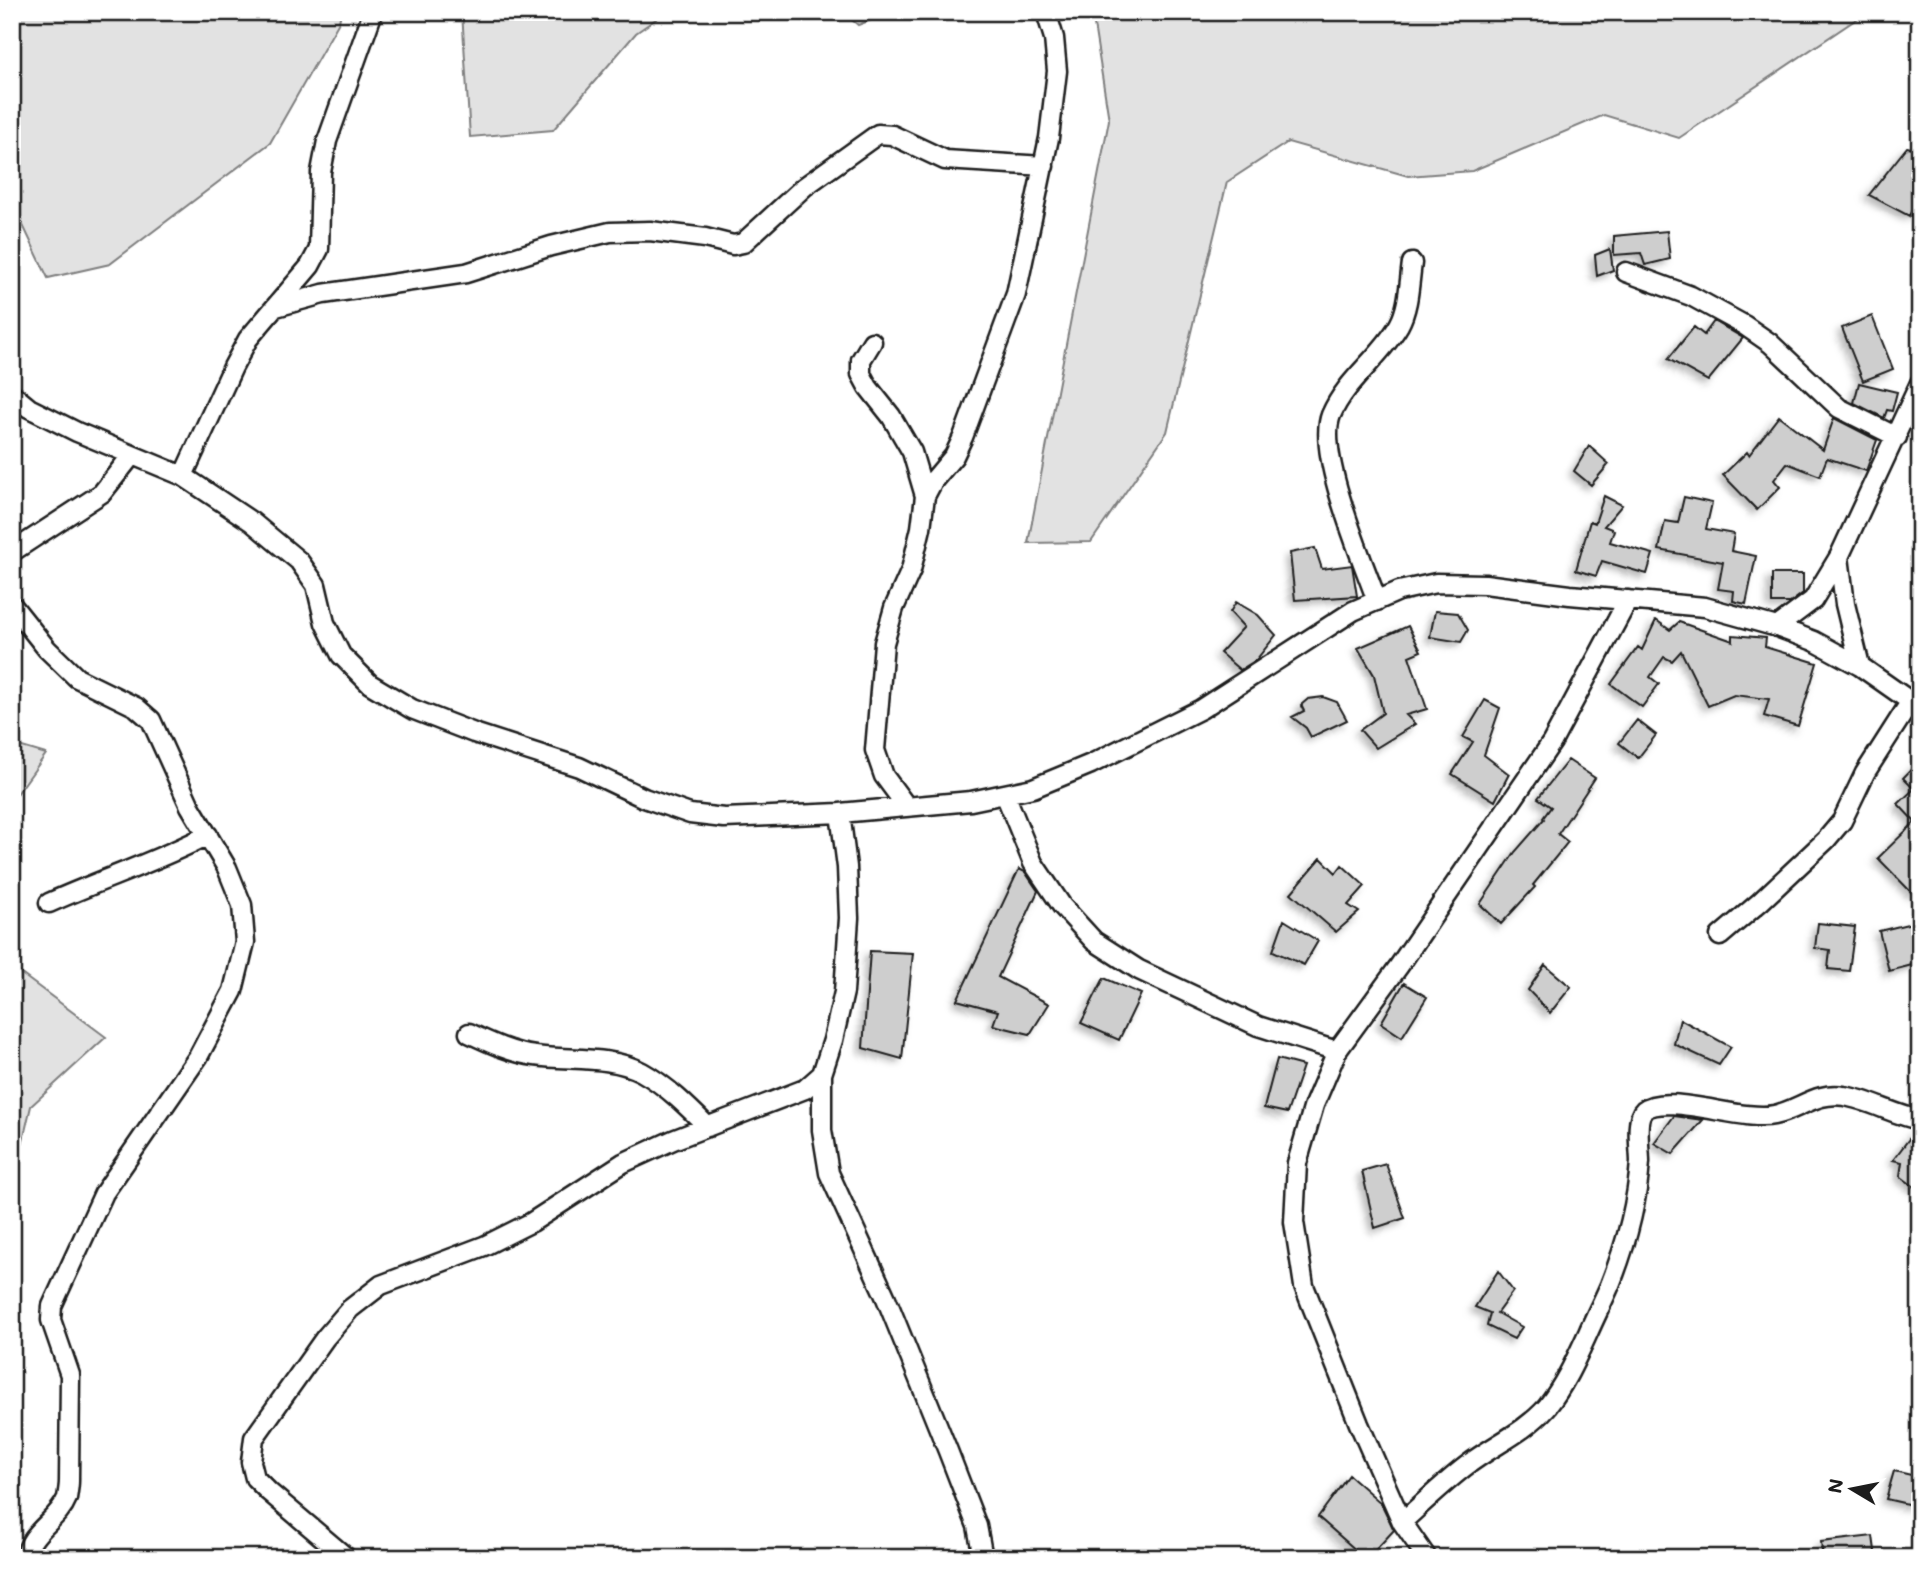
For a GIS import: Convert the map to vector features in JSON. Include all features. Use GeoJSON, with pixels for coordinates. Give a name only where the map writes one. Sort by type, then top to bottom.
{"type":"FeatureCollection","features":[{"type":"Feature","properties":{"kind":"street"},"geometry":{"type":"LineString","coordinates":[[183,476],[248,339],[310,266],[319,249],[321,172],[327,141],[373,12]]}},
{"type":"Feature","properties":{"kind":"street"},"geometry":{"type":"LineString","coordinates":[[907,807],[884,776],[875,750],[884,643],[894,608],[911,570],[925,496],[933,481],[954,456],[963,438],[1016,294],[1044,166],[1057,71],[1054,38],[1046,12]]}},
{"type":"Feature","properties":{"kind":"street"},"geometry":{"type":"LineString","coordinates":[[276,307],[323,293],[466,273],[551,246],[610,232],[650,231],[705,238],[733,245],[743,243],[804,187],[878,134],[892,135],[946,160],[1044,166]]}},
{"type":"Feature","properties":{"kind":"street"},"geometry":{"type":"LineString","coordinates":[[1377,601],[1339,494],[1328,446],[1330,417],[1348,386],[1398,326],[1407,306],[1412,263]]}},
{"type":"Feature","properties":{"kind":"street"},"geometry":{"type":"LineString","coordinates":[[1626,272],[1691,296],[1744,324],[1770,343],[1839,408],[1896,437]]}},
{"type":"Feature","properties":{"kind":"street"},"geometry":{"type":"LineString","coordinates":[[872,342],[861,360],[861,374],[891,416],[912,452],[925,496]]}},
{"type":"Feature","properties":{"kind":"street"},"geometry":{"type":"LineString","coordinates":[[1776,627],[1813,600],[1839,557],[1920,384]]}},
{"type":"Feature","properties":{"kind":"street"},"geometry":{"type":"LineString","coordinates":[[12,394],[29,408],[77,432],[183,476],[252,522],[299,561],[316,585],[325,623],[341,655],[370,684],[412,709],[474,733],[579,767],[644,798],[690,814],[724,818],[840,813],[971,801],[1033,788],[1091,764],[1201,709],[1353,611],[1399,591],[1436,583],[1485,583],[1706,607],[1776,627],[1814,641],[1917,701],[1865,773],[1842,821],[1826,840],[1720,936]]}},
{"type":"Feature","properties":{"kind":"street"},"geometry":{"type":"LineString","coordinates":[[12,552],[102,493],[132,455]]}},
{"type":"Feature","properties":{"kind":"street"},"geometry":{"type":"LineString","coordinates":[[1839,557],[1845,604],[1860,666]]}},
{"type":"Feature","properties":{"kind":"street"},"geometry":{"type":"LineString","coordinates":[[1427,1558],[1402,1522],[1359,1424],[1304,1286],[1294,1222],[1297,1163],[1314,1105],[1337,1051],[1399,966],[1552,742],[1628,600]]}},
{"type":"Feature","properties":{"kind":"street"},"geometry":{"type":"LineString","coordinates":[[12,605],[47,649],[78,678],[136,707],[151,720],[190,806],[227,868],[242,905],[244,942],[233,991],[198,1057],[104,1193],[52,1306],[51,1320],[70,1375],[69,1481],[63,1505],[33,1538],[26,1558]]}},
{"type":"Feature","properties":{"kind":"street"},"geometry":{"type":"LineString","coordinates":[[1005,794],[1033,863],[1062,906],[1094,941],[1139,970],[1258,1026],[1337,1051]]}},
{"type":"Feature","properties":{"kind":"street"},"geometry":{"type":"LineString","coordinates":[[840,813],[847,867],[849,918],[844,992],[822,1074],[822,1130],[830,1173],[886,1298],[943,1438],[977,1526],[983,1558]]}},
{"type":"Feature","properties":{"kind":"street"},"geometry":{"type":"LineString","coordinates":[[49,903],[148,864],[208,835]]}},
{"type":"Feature","properties":{"kind":"street"},"geometry":{"type":"LineString","coordinates":[[469,1033],[501,1048],[533,1056],[611,1062],[640,1071],[670,1091],[708,1127]]}},
{"type":"Feature","properties":{"kind":"street"},"geometry":{"type":"LineString","coordinates":[[347,1558],[255,1478],[251,1462],[254,1438],[350,1309],[381,1284],[484,1246],[532,1222],[623,1163],[673,1140],[805,1089],[822,1074]]}},
{"type":"Feature","properties":{"kind":"street"},"geometry":{"type":"LineString","coordinates":[[1402,1522],[1465,1466],[1520,1432],[1546,1407],[1570,1374],[1605,1296],[1631,1224],[1640,1159],[1639,1120],[1640,1113],[1646,1108],[1655,1105],[1689,1106],[1757,1116],[1775,1115],[1810,1099],[1826,1095],[1844,1096],[1903,1117],[1920,1120]]}},
{"type":"Feature","properties":{"kind":"shaded area"},"geometry":{"type":"Polygon","coordinates":[[[12,12],[341,12],[339,22],[270,143],[110,264],[48,278],[12,202],[12,12]]]}},
{"type":"Feature","properties":{"kind":"shaded area"},"geometry":{"type":"Polygon","coordinates":[[[462,12],[666,12],[636,33],[553,130],[470,137],[462,12]]]}},
{"type":"Feature","properties":{"kind":"shaded area"},"geometry":{"type":"Polygon","coordinates":[[[843,12],[892,12],[858,25],[843,12]]]}},
{"type":"Feature","properties":{"kind":"shaded area"},"geometry":{"type":"Polygon","coordinates":[[[1092,12],[1867,12],[1679,138],[1604,115],[1472,171],[1408,176],[1288,142],[1227,182],[1167,432],[1091,542],[1028,543],[1109,120],[1092,12]]]}},
{"type":"Feature","properties":{"kind":"shaded area"},"geometry":{"type":"Polygon","coordinates":[[[12,744],[46,754],[12,801],[12,744]]]}},
{"type":"Feature","properties":{"kind":"shaded area"},"geometry":{"type":"Polygon","coordinates":[[[12,967],[106,1037],[31,1106],[12,1187],[12,967]]]}},
{"type":"Feature","properties":{"kind":"building"},"geometry":{"type":"Polygon","coordinates":[[[1907,147],[1920,150],[1920,215],[1912,210],[1909,216],[1869,195],[1907,147]]]}},
{"type":"Feature","properties":{"kind":"building"},"geometry":{"type":"Polygon","coordinates":[[[1667,231],[1670,259],[1645,265],[1641,253],[1614,255],[1614,236],[1667,231]]]}},
{"type":"Feature","properties":{"kind":"building"},"geometry":{"type":"Polygon","coordinates":[[[1610,249],[1613,270],[1597,276],[1595,255],[1610,249]]]}},
{"type":"Feature","properties":{"kind":"building"},"geometry":{"type":"Polygon","coordinates":[[[1872,316],[1893,369],[1863,381],[1842,328],[1872,316]]]}},
{"type":"Feature","properties":{"kind":"building"},"geometry":{"type":"Polygon","coordinates":[[[1714,321],[1743,338],[1708,381],[1668,359],[1694,327],[1704,335],[1714,321]]]}},
{"type":"Feature","properties":{"kind":"building"},"geometry":{"type":"Polygon","coordinates":[[[1859,383],[1897,392],[1892,411],[1887,410],[1884,418],[1854,403],[1859,383]]]}},
{"type":"Feature","properties":{"kind":"building"},"geometry":{"type":"Polygon","coordinates":[[[1779,416],[1823,450],[1834,418],[1877,440],[1866,471],[1827,458],[1820,476],[1787,463],[1774,480],[1780,487],[1757,510],[1723,475],[1747,452],[1749,455],[1779,416]]]}},
{"type":"Feature","properties":{"kind":"building"},"geometry":{"type":"Polygon","coordinates":[[[1589,446],[1609,464],[1591,485],[1574,471],[1589,446]]]}},
{"type":"Feature","properties":{"kind":"building"},"geometry":{"type":"Polygon","coordinates":[[[1604,496],[1622,505],[1604,526],[1614,530],[1610,542],[1653,554],[1647,574],[1602,561],[1596,576],[1576,570],[1590,521],[1595,523],[1604,496]]]}},
{"type":"Feature","properties":{"kind":"building"},"geometry":{"type":"Polygon","coordinates":[[[1684,497],[1712,503],[1706,529],[1734,534],[1731,551],[1756,556],[1746,604],[1733,601],[1734,591],[1718,589],[1723,562],[1659,550],[1665,521],[1678,523],[1684,497]]]}},
{"type":"Feature","properties":{"kind":"building"},"geometry":{"type":"Polygon","coordinates":[[[1315,548],[1322,569],[1352,565],[1357,596],[1295,600],[1290,553],[1315,548]]]}},
{"type":"Feature","properties":{"kind":"building"},"geometry":{"type":"Polygon","coordinates":[[[1772,574],[1803,574],[1803,593],[1790,603],[1772,603],[1772,574]]]}},
{"type":"Feature","properties":{"kind":"building"},"geometry":{"type":"Polygon","coordinates":[[[1236,602],[1258,615],[1276,635],[1256,660],[1240,670],[1220,653],[1244,627],[1230,612],[1236,602]]]}},
{"type":"Feature","properties":{"kind":"building"},"geometry":{"type":"Polygon","coordinates":[[[1435,611],[1458,613],[1468,630],[1461,642],[1430,637],[1435,611]]]}},
{"type":"Feature","properties":{"kind":"building"},"geometry":{"type":"Polygon","coordinates":[[[1656,620],[1670,630],[1679,622],[1733,641],[1733,635],[1766,638],[1765,647],[1817,663],[1798,726],[1764,716],[1769,699],[1734,695],[1708,706],[1681,651],[1672,661],[1664,657],[1650,677],[1659,684],[1642,707],[1611,684],[1638,647],[1642,650],[1656,620]]]}},
{"type":"Feature","properties":{"kind":"building"},"geometry":{"type":"Polygon","coordinates":[[[1408,626],[1421,651],[1409,656],[1427,709],[1406,715],[1415,724],[1376,748],[1360,730],[1383,713],[1374,675],[1358,648],[1408,626]]]}},
{"type":"Feature","properties":{"kind":"building"},"geometry":{"type":"Polygon","coordinates":[[[1323,697],[1337,702],[1347,720],[1311,737],[1306,728],[1292,717],[1304,711],[1301,705],[1308,699],[1323,697]]]}},
{"type":"Feature","properties":{"kind":"building"},"geometry":{"type":"Polygon","coordinates":[[[1485,700],[1500,708],[1484,755],[1509,774],[1495,801],[1452,774],[1473,742],[1463,737],[1485,700]]]}},
{"type":"Feature","properties":{"kind":"building"},"geometry":{"type":"Polygon","coordinates":[[[1637,720],[1656,735],[1638,758],[1619,743],[1637,720]]]}},
{"type":"Feature","properties":{"kind":"building"},"geometry":{"type":"Polygon","coordinates":[[[1568,760],[1595,778],[1558,834],[1568,842],[1533,885],[1535,887],[1501,924],[1480,904],[1515,852],[1544,819],[1551,807],[1538,798],[1568,760]]]}},
{"type":"Feature","properties":{"kind":"building"},"geometry":{"type":"Polygon","coordinates":[[[1920,760],[1920,887],[1913,894],[1878,858],[1915,822],[1898,804],[1914,789],[1903,778],[1920,760]]]}},
{"type":"Feature","properties":{"kind":"building"},"geometry":{"type":"Polygon","coordinates":[[[1321,858],[1336,873],[1342,865],[1365,886],[1348,905],[1359,912],[1336,932],[1291,893],[1321,858]]]}},
{"type":"Feature","properties":{"kind":"building"},"geometry":{"type":"Polygon","coordinates":[[[1019,869],[1025,872],[1038,891],[998,977],[1049,1004],[1030,1034],[993,1025],[998,1011],[957,1000],[1019,869]]]}},
{"type":"Feature","properties":{"kind":"building"},"geometry":{"type":"Polygon","coordinates":[[[1284,920],[1318,941],[1304,965],[1273,951],[1284,920]]]}},
{"type":"Feature","properties":{"kind":"building"},"geometry":{"type":"Polygon","coordinates":[[[1920,921],[1920,963],[1889,971],[1879,931],[1920,921]]]}},
{"type":"Feature","properties":{"kind":"building"},"geometry":{"type":"Polygon","coordinates":[[[1818,923],[1855,927],[1849,971],[1828,969],[1830,950],[1815,948],[1818,923]]]}},
{"type":"Feature","properties":{"kind":"building"},"geometry":{"type":"Polygon","coordinates":[[[870,951],[913,953],[902,1059],[863,1048],[870,951]]]}},
{"type":"Feature","properties":{"kind":"building"},"geometry":{"type":"Polygon","coordinates":[[[1545,965],[1571,987],[1550,1013],[1528,990],[1545,965]]]}},
{"type":"Feature","properties":{"kind":"building"},"geometry":{"type":"Polygon","coordinates":[[[1104,978],[1141,994],[1119,1040],[1081,1023],[1104,978]]]}},
{"type":"Feature","properties":{"kind":"building"},"geometry":{"type":"Polygon","coordinates":[[[1404,983],[1427,997],[1402,1037],[1381,1023],[1404,983]]]}},
{"type":"Feature","properties":{"kind":"building"},"geometry":{"type":"Polygon","coordinates":[[[1680,1019],[1731,1047],[1719,1065],[1674,1044],[1680,1019]]]}},
{"type":"Feature","properties":{"kind":"building"},"geometry":{"type":"Polygon","coordinates":[[[1277,1059],[1303,1066],[1287,1113],[1264,1108],[1277,1059]]]}},
{"type":"Feature","properties":{"kind":"building"},"geometry":{"type":"Polygon","coordinates":[[[1674,1116],[1703,1120],[1673,1154],[1654,1143],[1674,1116]]]}},
{"type":"Feature","properties":{"kind":"building"},"geometry":{"type":"Polygon","coordinates":[[[1915,1131],[1920,1131],[1920,1191],[1900,1176],[1902,1162],[1893,1160],[1915,1131]]]}},
{"type":"Feature","properties":{"kind":"building"},"geometry":{"type":"Polygon","coordinates":[[[1386,1164],[1405,1218],[1375,1228],[1362,1171],[1386,1164]]]}},
{"type":"Feature","properties":{"kind":"building"},"geometry":{"type":"Polygon","coordinates":[[[1498,1271],[1513,1291],[1497,1313],[1522,1327],[1514,1339],[1487,1326],[1490,1313],[1475,1307],[1498,1271]]]}},
{"type":"Feature","properties":{"kind":"building"},"geometry":{"type":"Polygon","coordinates":[[[1894,1471],[1920,1477],[1920,1485],[1912,1505],[1886,1499],[1894,1471]]]}},
{"type":"Feature","properties":{"kind":"building"},"geometry":{"type":"Polygon","coordinates":[[[1349,1475],[1381,1503],[1394,1530],[1368,1558],[1318,1517],[1349,1475]]]}},
{"type":"Feature","properties":{"kind":"building"},"geometry":{"type":"Polygon","coordinates":[[[1873,1536],[1876,1558],[1823,1558],[1821,1542],[1873,1536]]]}}]}
